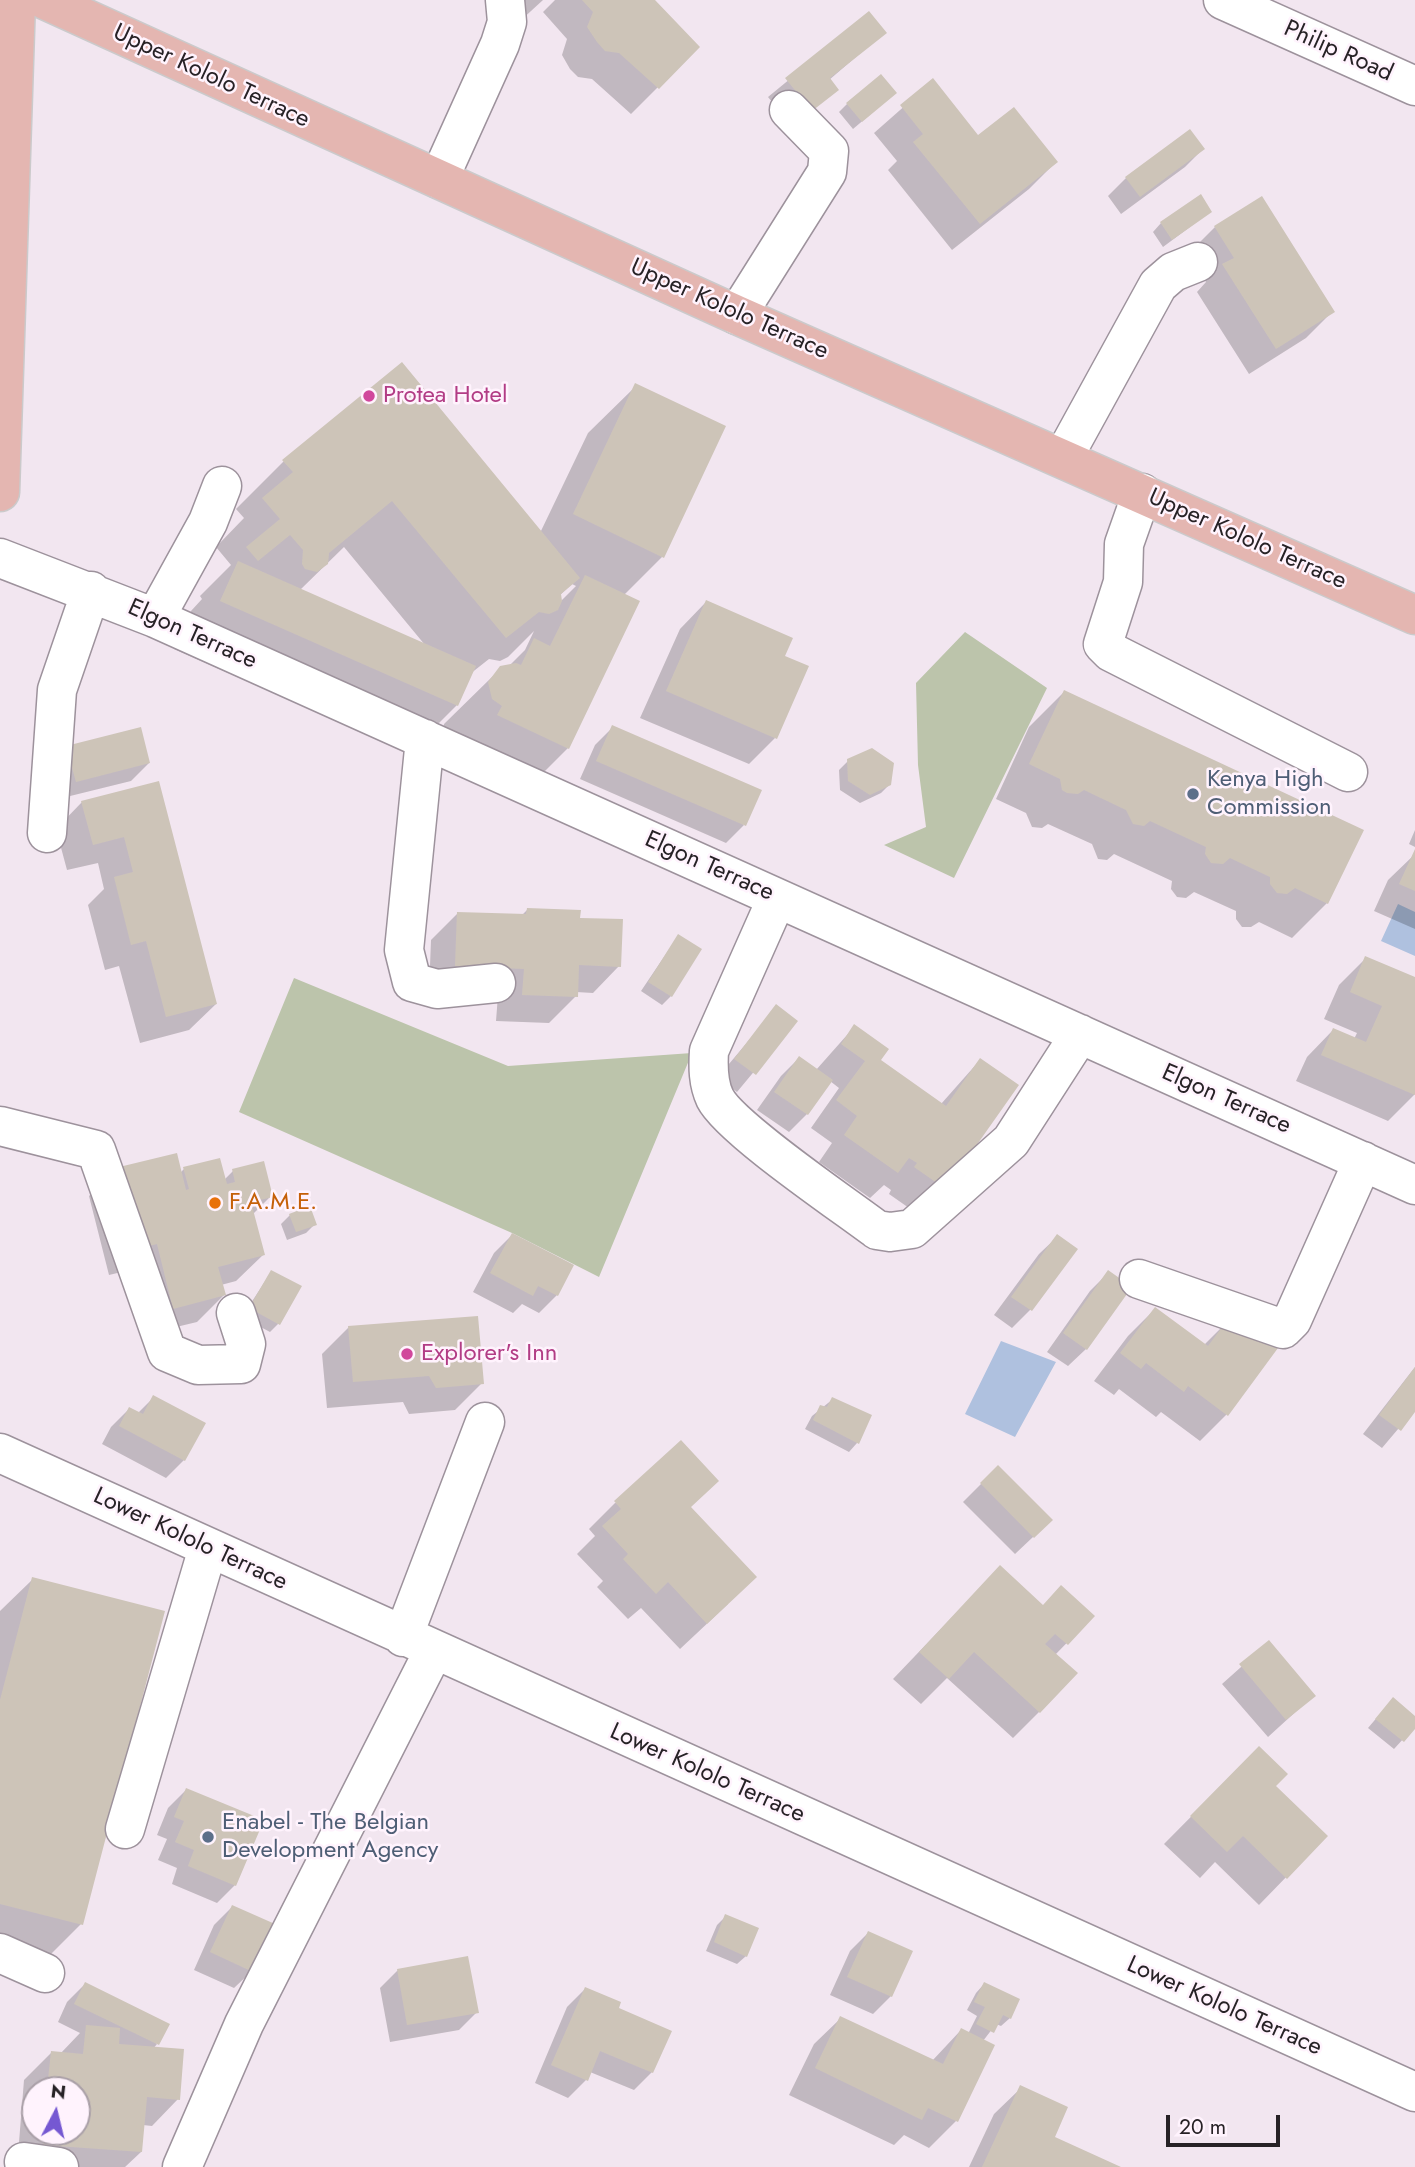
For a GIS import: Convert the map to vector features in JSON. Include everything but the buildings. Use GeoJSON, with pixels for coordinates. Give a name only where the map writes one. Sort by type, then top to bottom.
{"type":"FeatureCollection","features":[{"type":"Feature","properties":{"kind":"main road"},"geometry":{"type":"LineString","coordinates":[[0,492],[16,0]]}},
{"type":"Feature","properties":{"kind":"main road","name":"Upper Kololo Terrace"},"geometry":{"type":"LineString","coordinates":[[45,0],[737,315],[1415,614]]}},
{"type":"Feature","properties":{"kind":"street"},"geometry":{"type":"LineString","coordinates":[[439,179],[500,44],[507,22],[505,0]]}},
{"type":"Feature","properties":{"kind":"street","name":"Philip Road"},"geometry":{"type":"LineString","coordinates":[[1223,0],[1415,86]]}},
{"type":"Feature","properties":{"kind":"street"},"geometry":{"type":"LineString","coordinates":[[737,315],[827,172],[829,151],[789,110]]}},
{"type":"Feature","properties":{"kind":"street"},"geometry":{"type":"LineString","coordinates":[[1063,458],[1158,285],[1173,272],[1198,262]]}},
{"type":"Feature","properties":{"kind":"street"},"geometry":{"type":"LineString","coordinates":[[155,618],[208,522],[222,486]]}},
{"type":"Feature","properties":{"kind":"street"},"geometry":{"type":"LineString","coordinates":[[1142,493],[1124,544],[1123,582],[1103,644],[1111,652],[1348,772]]}},
{"type":"Feature","properties":{"kind":"street","name":"Elgon Terrace"},"geometry":{"type":"LineString","coordinates":[[0,558],[155,618],[1415,1185]]}},
{"type":"Feature","properties":{"kind":"street"},"geometry":{"type":"LineString","coordinates":[[47,833],[57,690],[91,591]]}},
{"type":"Feature","properties":{"kind":"street"},"geometry":{"type":"LineString","coordinates":[[425,739],[404,950],[412,982],[437,989],[496,983]]}},
{"type":"Feature","properties":{"kind":"street"},"geometry":{"type":"LineString","coordinates":[[777,898],[709,1051],[708,1073],[715,1100],[750,1134],[877,1230],[890,1232],[912,1228],[1011,1141],[1080,1034]]}},
{"type":"Feature","properties":{"kind":"street"},"geometry":{"type":"LineString","coordinates":[[0,1126],[96,1150],[167,1352],[198,1365],[241,1364],[246,1344],[236,1313]]}},
{"type":"Feature","properties":{"kind":"street"},"geometry":{"type":"LineString","coordinates":[[1139,1279],[1283,1329],[1292,1320],[1363,1161]]}},
{"type":"Feature","properties":{"kind":"street"},"geometry":{"type":"LineString","coordinates":[[181,2167],[418,1643],[485,1422]]}},
{"type":"Feature","properties":{"kind":"street","name":"Lower Kololo Terrace"},"geometry":{"type":"LineString","coordinates":[[0,1453],[1415,2092]]}},
{"type":"Feature","properties":{"kind":"street"},"geometry":{"type":"LineString","coordinates":[[125,1829],[208,1548]]}},
{"type":"Feature","properties":{"kind":"street"},"geometry":{"type":"LineString","coordinates":[[0,1954],[45,1973]]}},
{"type":"Feature","properties":{"kind":"green space"},"geometry":{"type":"Polygon","coordinates":[[[965,632],[1047,688],[954,878],[884,845],[926,827],[918,765],[916,683],[965,632]]]}},
{"type":"Feature","properties":{"kind":"green space"},"geometry":{"type":"Polygon","coordinates":[[[294,978],[508,1066],[692,1053],[599,1277],[512,1233],[239,1112],[294,978]]]}},
{"type":"Feature","properties":{"kind":"water"},"geometry":{"type":"Polygon","coordinates":[[[1398,904],[1415,912],[1415,956],[1381,941],[1398,904]]]}},
{"type":"Feature","properties":{"kind":"water"},"geometry":{"type":"Polygon","coordinates":[[[1001,1341],[1056,1362],[1015,1437],[965,1414],[1001,1341]]]}},
{"type":"Feature","properties":{"kind":"place","name":"Protea Hotel"},"geometry":{"type":"Point","coordinates":[369,396]}},
{"type":"Feature","properties":{"kind":"place","name":"Kenya High Commission"},"geometry":{"type":"Point","coordinates":[1193,794]}},
{"type":"Feature","properties":{"kind":"place","name":"F.A.M.E."},"geometry":{"type":"Point","coordinates":[215,1203]}},
{"type":"Feature","properties":{"kind":"place","name":"Explorer's Inn"},"geometry":{"type":"Point","coordinates":[407,1354]}},
{"type":"Feature","properties":{"kind":"place","name":"Enabel - The Belgian Development Agency"},"geometry":{"type":"Point","coordinates":[208,1837]}}]}
